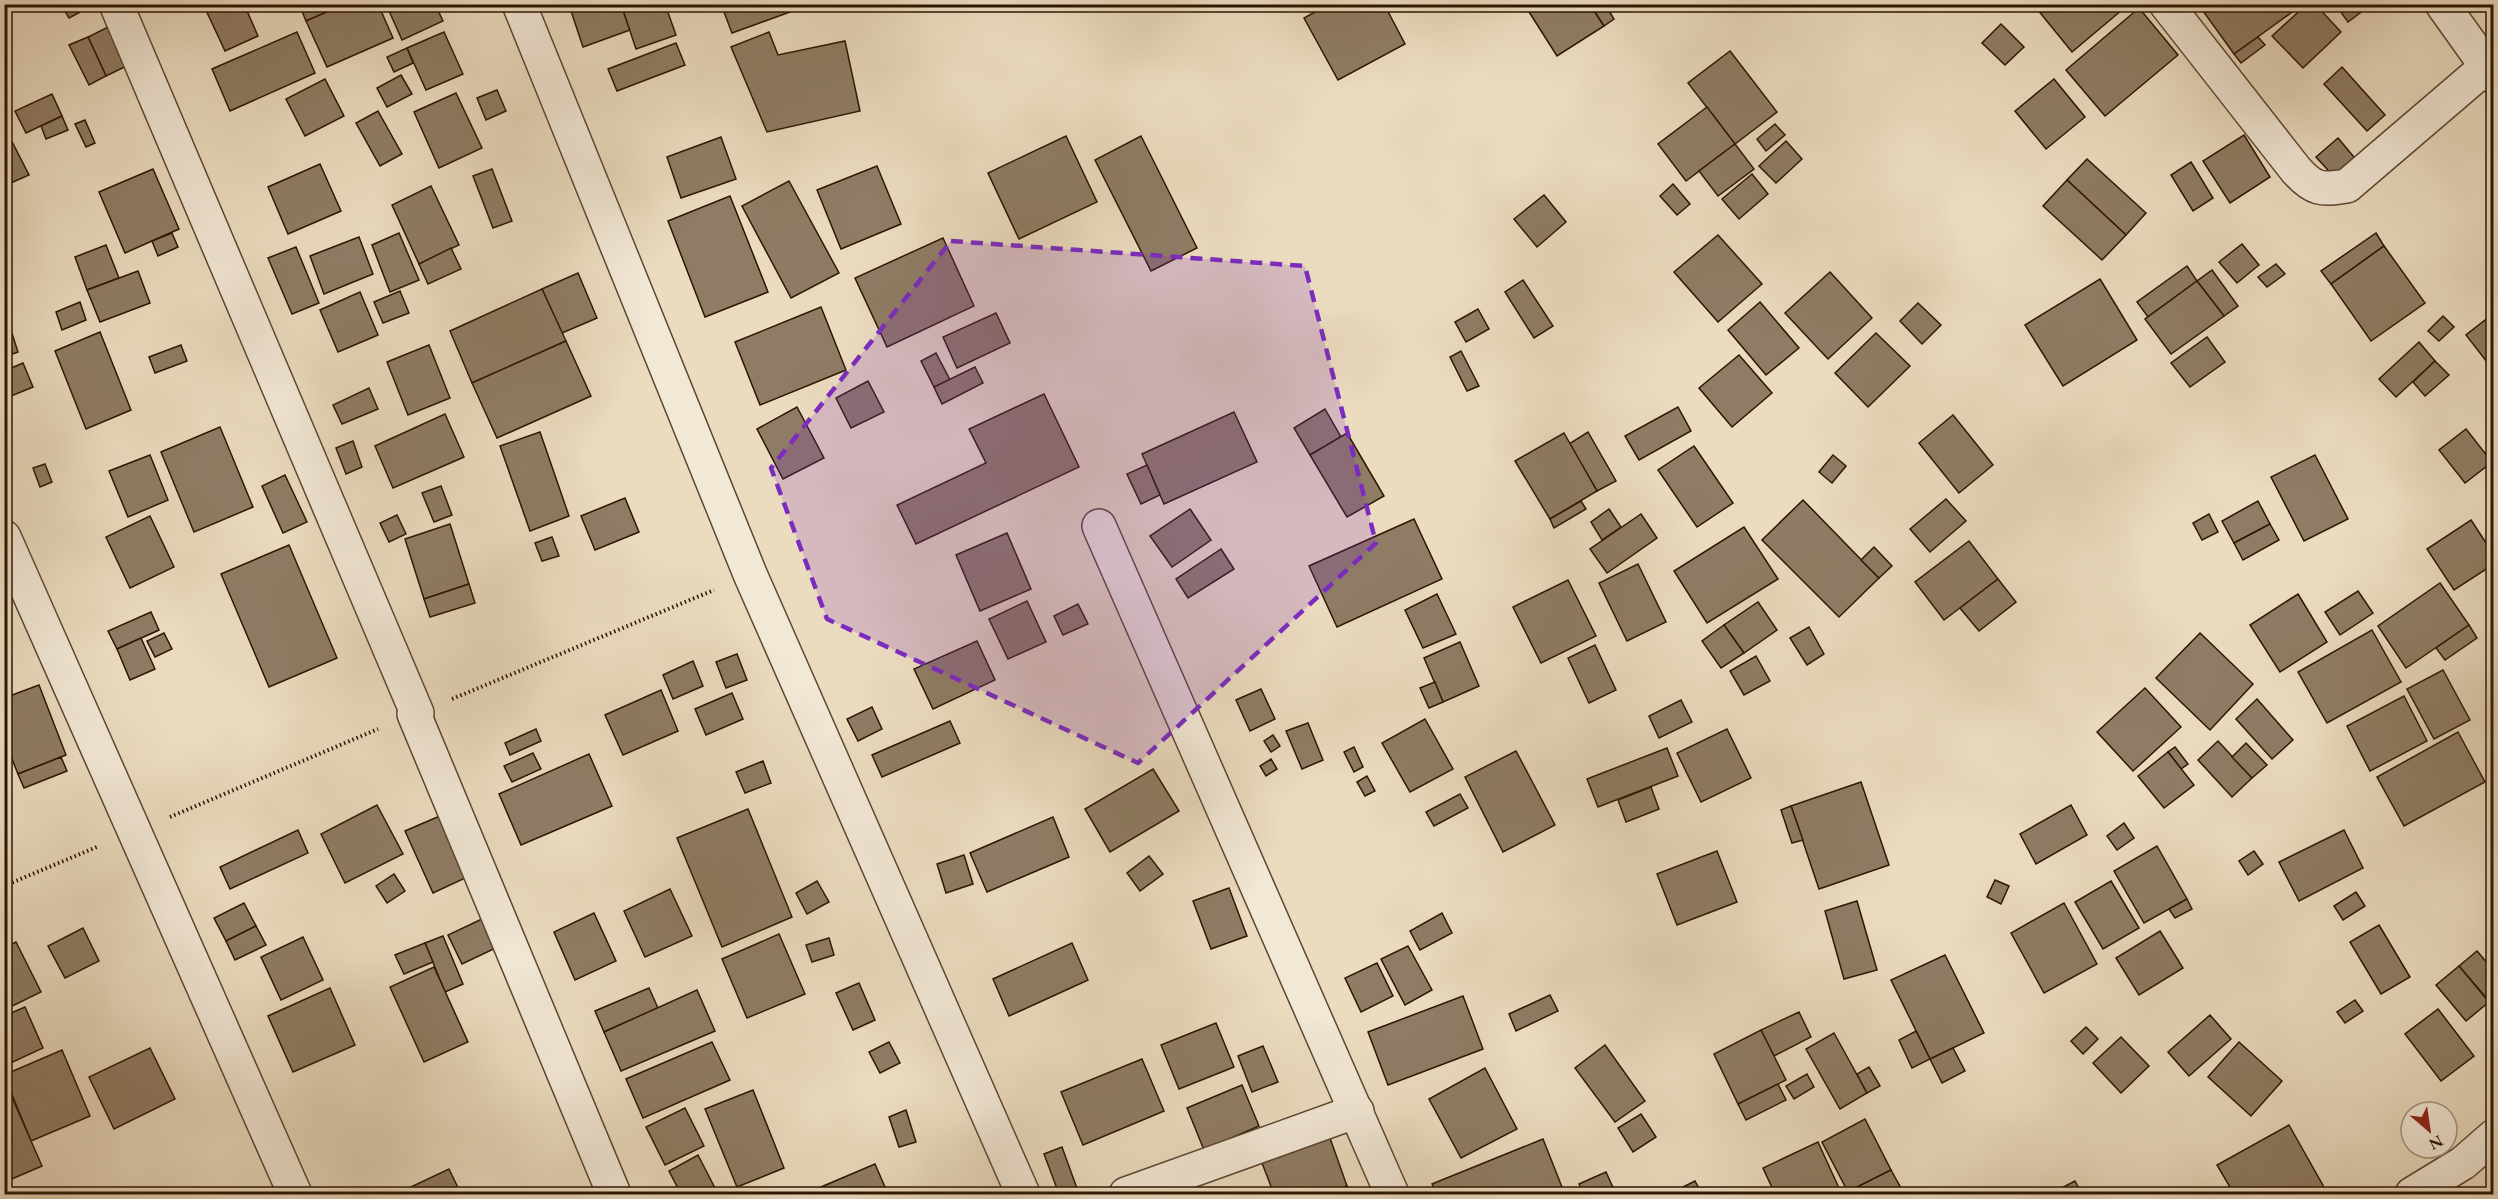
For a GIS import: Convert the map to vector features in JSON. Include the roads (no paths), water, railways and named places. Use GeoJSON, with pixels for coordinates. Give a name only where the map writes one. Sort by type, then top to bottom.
{"type":"FeatureCollection","features":[{"type":"Feature","properties":{"kind":"street"},"geometry":{"type":"LineString","coordinates":[[116,4],[614,1194]]}},
{"type":"Feature","properties":{"kind":"street"},"geometry":{"type":"LineString","coordinates":[[519,4],[750,574],[1023,1194]]}},
{"type":"Feature","properties":{"kind":"street"},"geometry":{"type":"LineString","coordinates":[[2166,4],[2296,170],[2308,183],[2325,189],[2347,186],[2490,72],[2442,4]]}},
{"type":"Feature","properties":{"kind":"street"},"geometry":{"type":"LineString","coordinates":[[1099,526],[1392,1194]]}},
{"type":"Feature","properties":{"kind":"street"},"geometry":{"type":"LineString","coordinates":[[4,537],[295,1194]]}},
{"type":"Feature","properties":{"kind":"street"},"geometry":{"type":"LineString","coordinates":[[1126,1194],[1357,1111]]}},
{"type":"Feature","properties":{"kind":"street"},"geometry":{"type":"LineString","coordinates":[[2412,1194],[2463,1163],[2493,1136]]}}]}
